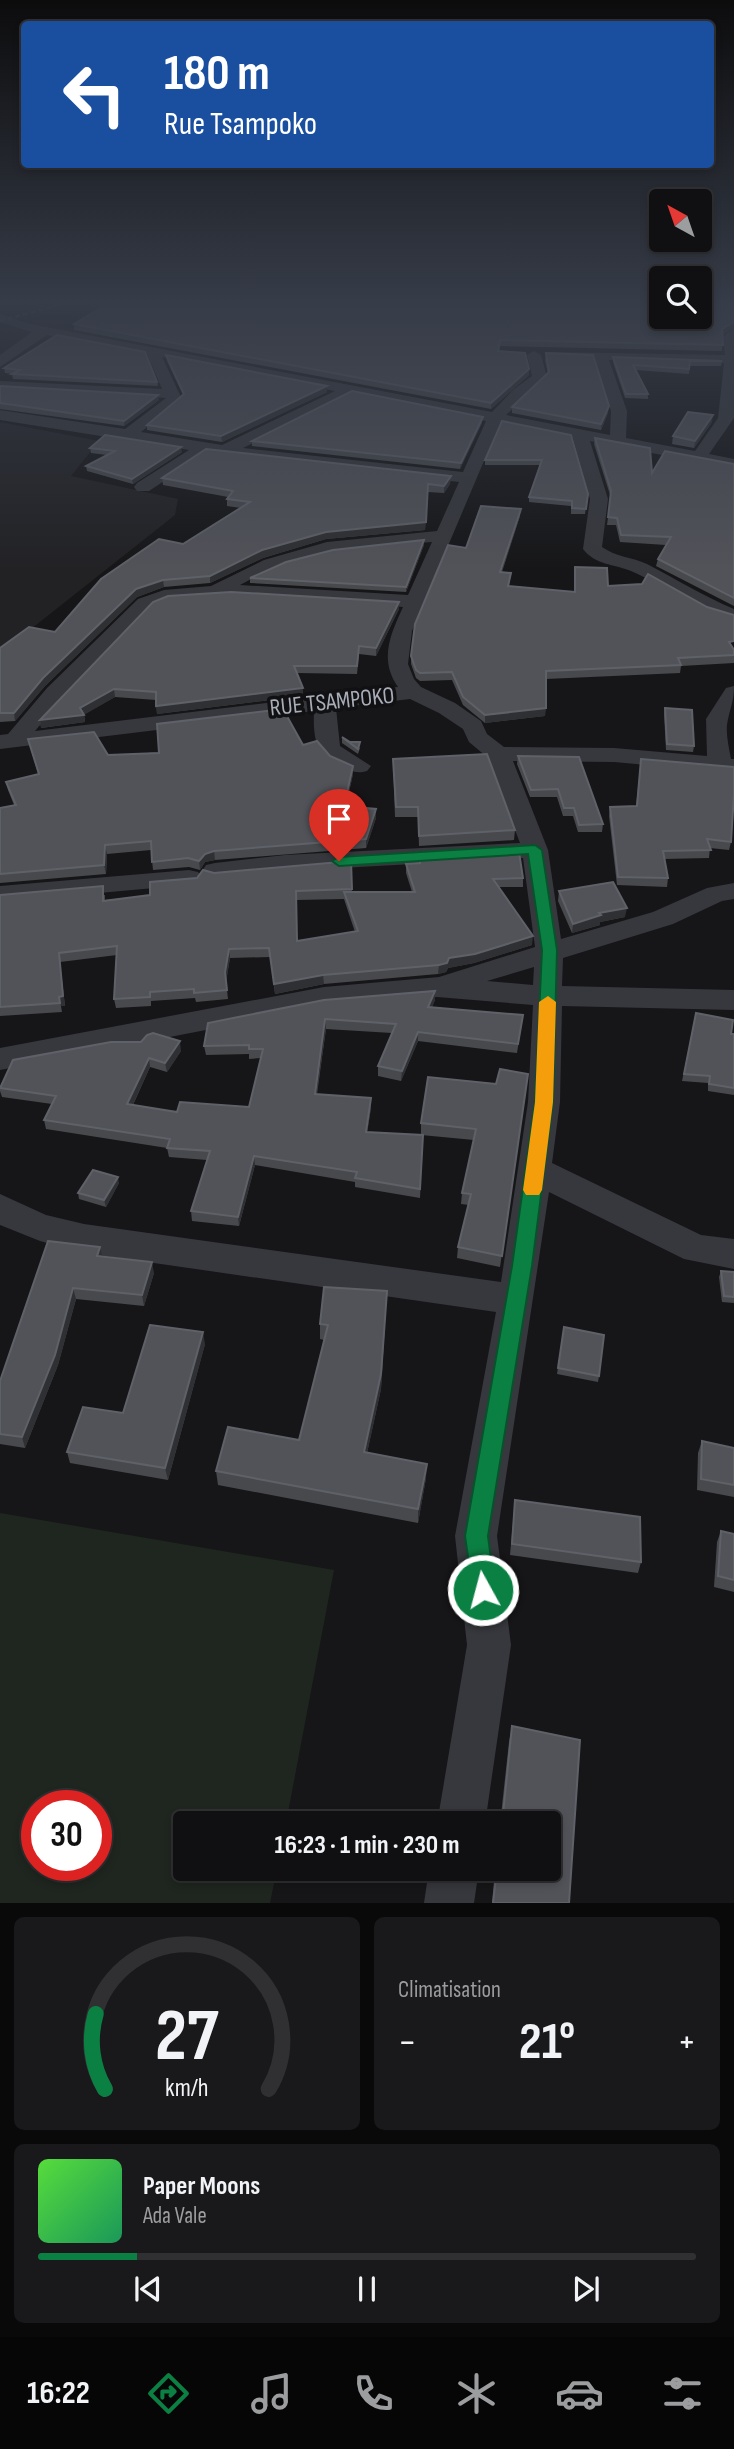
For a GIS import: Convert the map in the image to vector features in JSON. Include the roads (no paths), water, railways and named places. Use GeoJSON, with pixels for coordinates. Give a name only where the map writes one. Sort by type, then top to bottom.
{"type":"FeatureCollection","features":[{"type":"Feature","properties":{"kind":"street"},"geometry":{"type":"LineString","coordinates":[[128,434],[170,403],[173,394],[147,393]]}},
{"type":"Feature","properties":{"kind":"street"},"geometry":{"type":"LineString","coordinates":[[225,450],[343,393]]}},
{"type":"Feature","properties":{"kind":"street"},"geometry":{"type":"LineString","coordinates":[[370,393],[734,464]]}},
{"type":"Feature","properties":{"kind":"street"},"geometry":{"type":"LineString","coordinates":[[413,692],[397,673],[397,655],[402,631],[495,418],[518,393]]}},
{"type":"Feature","properties":{"kind":"street"},"geometry":{"type":"LineString","coordinates":[[614,393],[620,411],[618,441]]}},
{"type":"Feature","properties":{"kind":"street"},"geometry":{"type":"LineString","coordinates":[[699,457],[730,418],[731,393]]}},
{"type":"Feature","properties":{"kind":"street"},"geometry":{"type":"LineString","coordinates":[[0,415],[203,448],[470,478]]}},
{"type":"Feature","properties":{"kind":"street"},"geometry":{"type":"LineString","coordinates":[[580,435],[599,499],[592,549],[605,558],[638,567],[687,596],[734,616]]}},
{"type":"Feature","properties":{"kind":"street"},"geometry":{"type":"LineString","coordinates":[[143,487],[203,448]]}},
{"type":"Feature","properties":{"kind":"street"},"geometry":{"type":"LineString","coordinates":[[217,590],[243,574],[316,549],[354,542],[445,536]]}},
{"type":"Feature","properties":{"kind":"street"},"geometry":{"type":"LineString","coordinates":[[8,741],[153,597],[172,592],[217,590],[416,602]]}},
{"type":"Feature","properties":{"kind":"street","name":"RUE TSAMPOKO"},"geometry":{"type":"LineString","coordinates":[[8,741],[325,700],[413,692],[447,708],[473,726],[477,737],[498,754],[535,850],[550,950],[544,1102],[516,1299],[476,1536],[489,1645],[463,1811]]}},
{"type":"Feature","properties":{"kind":"street"},"geometry":{"type":"LineString","coordinates":[[498,754],[614,755],[727,765],[713,727],[717,713],[734,694]]}},
{"type":"Feature","properties":{"kind":"street"},"geometry":{"type":"LineString","coordinates":[[325,700],[326,744],[330,752],[337,758],[359,766]]}},
{"type":"Feature","properties":{"kind":"street"},"geometry":{"type":"LineString","coordinates":[[215,871],[285,863],[535,850]]}},
{"type":"Feature","properties":{"kind":"street"},"geometry":{"type":"LineString","coordinates":[[0,894],[188,878]]}},
{"type":"Feature","properties":{"kind":"street"},"geometry":{"type":"LineString","coordinates":[[437,986],[663,918],[716,894],[734,891]]}},
{"type":"Feature","properties":{"kind":"street"},"geometry":{"type":"LineString","coordinates":[[0,1059],[324,997],[437,986],[548,996],[734,1000]]}},
{"type":"Feature","properties":{"kind":"street"},"geometry":{"type":"LineString","coordinates":[[535,1170],[696,1249],[734,1254]]}},
{"type":"Feature","properties":{"kind":"street"},"geometry":{"type":"LineString","coordinates":[[0,1208],[18,1220],[90,1239],[265,1267],[516,1299]]}},
{"type":"Feature","properties":{"kind":"street"},"geometry":{"type":"LineString","coordinates":[[449,1903],[452,1881]]}}]}
